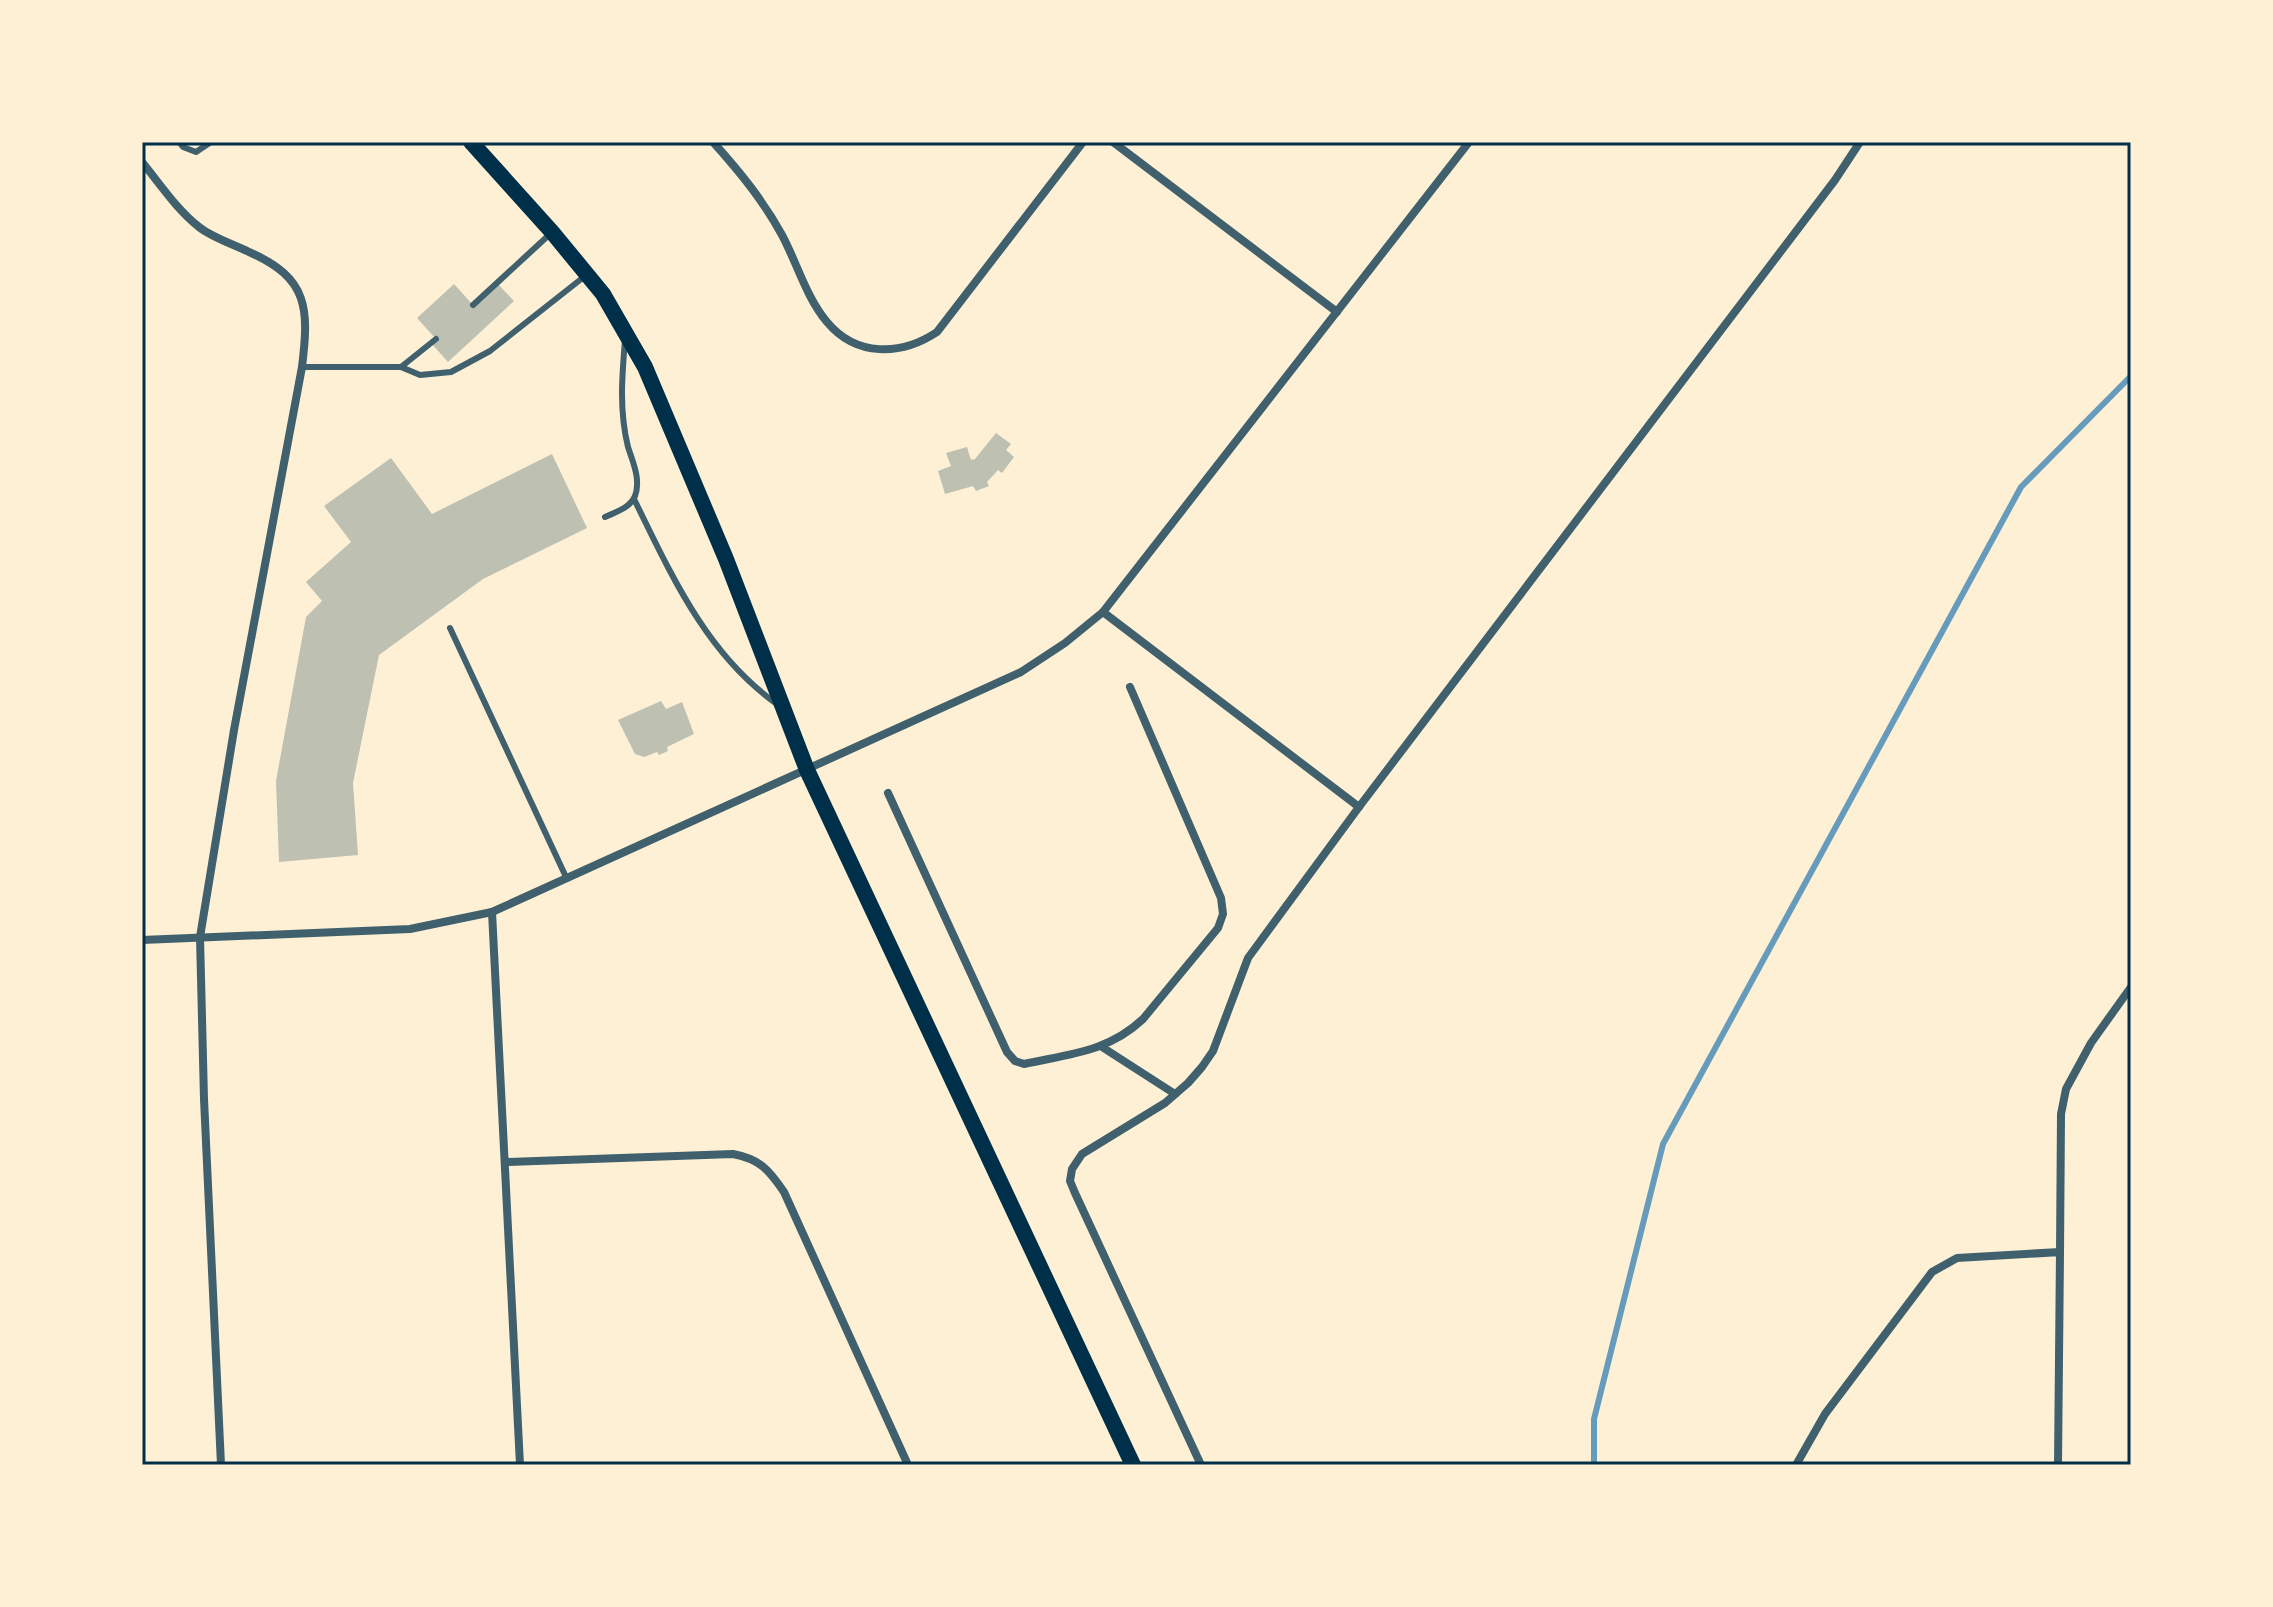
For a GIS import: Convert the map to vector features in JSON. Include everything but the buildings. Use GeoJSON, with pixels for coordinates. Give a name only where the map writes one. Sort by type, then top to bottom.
{"type":"FeatureCollection","features":[{"type":"Feature","properties":{"kind":"main road"},"geometry":{"type":"LineString","coordinates":[[471,142],[587,275],[626,330],[645,367],[720,545],[807,770],[1133,1465]]}},
{"type":"Feature","properties":{"kind":"street"},"geometry":{"type":"LineString","coordinates":[[713,142],[752,187],[782,236],[827,322],[861,345],[890,350],[907,348],[937,332],[1083,142]]}},
{"type":"Feature","properties":{"kind":"street"},"geometry":{"type":"LineString","coordinates":[[1113,142],[1337,312]]}},
{"type":"Feature","properties":{"kind":"street"},"geometry":{"type":"LineString","coordinates":[[142,940],[410,929],[492,912],[1021,672],[1065,643],[1103,612],[1469,142]]}},
{"type":"Feature","properties":{"kind":"street"},"geometry":{"type":"LineString","coordinates":[[1201,1465],[1070,1181],[1072,1169],[1088,1149],[1175,1094],[1202,1067],[1213,1051],[1248,958],[1835,180],[1860,142]]}},
{"type":"Feature","properties":{"kind":"street"},"geometry":{"type":"LineString","coordinates":[[142,162],[200,227],[266,259],[298,289],[306,316],[302,367],[234,730],[200,937],[204,1099],[221,1465]]}},
{"type":"Feature","properties":{"kind":"street"},"geometry":{"type":"LineString","coordinates":[[1103,612],[1359,807]]}},
{"type":"Feature","properties":{"kind":"street"},"geometry":{"type":"LineString","coordinates":[[888,793],[1007,1052],[1015,1061],[1024,1064],[1102,1047],[1143,1019],[1218,928],[1223,914],[1221,898],[1130,687]]}},
{"type":"Feature","properties":{"kind":"street"},"geometry":{"type":"LineString","coordinates":[[492,912],[520,1465]]}},
{"type":"Feature","properties":{"kind":"street"},"geometry":{"type":"LineString","coordinates":[[2058,1465],[2061,1114],[2066,1089],[2091,1043],[2131,987]]}},
{"type":"Feature","properties":{"kind":"street"},"geometry":{"type":"LineString","coordinates":[[1102,1047],[1175,1094]]}},
{"type":"Feature","properties":{"kind":"street"},"geometry":{"type":"LineString","coordinates":[[505,1162],[733,1154],[751,1157],[771,1172],[784,1192],[908,1465]]}},
{"type":"Feature","properties":{"kind":"street"},"geometry":{"type":"LineString","coordinates":[[1796,1465],[1825,1414],[1932,1272],[1957,1258],[2060,1252]]}},
{"type":"Feature","properties":{"kind":"lane"},"geometry":{"type":"LineString","coordinates":[[179,142],[196,152],[211,142]]}},
{"type":"Feature","properties":{"kind":"lane"},"geometry":{"type":"LineString","coordinates":[[473,305],[552,232]]}},
{"type":"Feature","properties":{"kind":"lane"},"geometry":{"type":"LineString","coordinates":[[302,367],[401,367],[420,375],[451,372],[503,342],[587,275]]}},
{"type":"Feature","properties":{"kind":"lane"},"geometry":{"type":"LineString","coordinates":[[626,330],[621,410],[636,474],[634,499],[676,586],[721,652],[751,685],[783,708]]}},
{"type":"Feature","properties":{"kind":"lane"},"geometry":{"type":"LineString","coordinates":[[401,367],[436,339]]}},
{"type":"Feature","properties":{"kind":"lane"},"geometry":{"type":"LineString","coordinates":[[605,517],[624,509],[634,499]]}},
{"type":"Feature","properties":{"kind":"lane"},"geometry":{"type":"LineString","coordinates":[[450,628],[566,877]]}},
{"type":"Feature","properties":{"kind":"waterway"},"geometry":{"type":"LineString","coordinates":[[1594,1465],[1594,1419],[1663,1144],[2021,487],[2131,376]]}}]}
